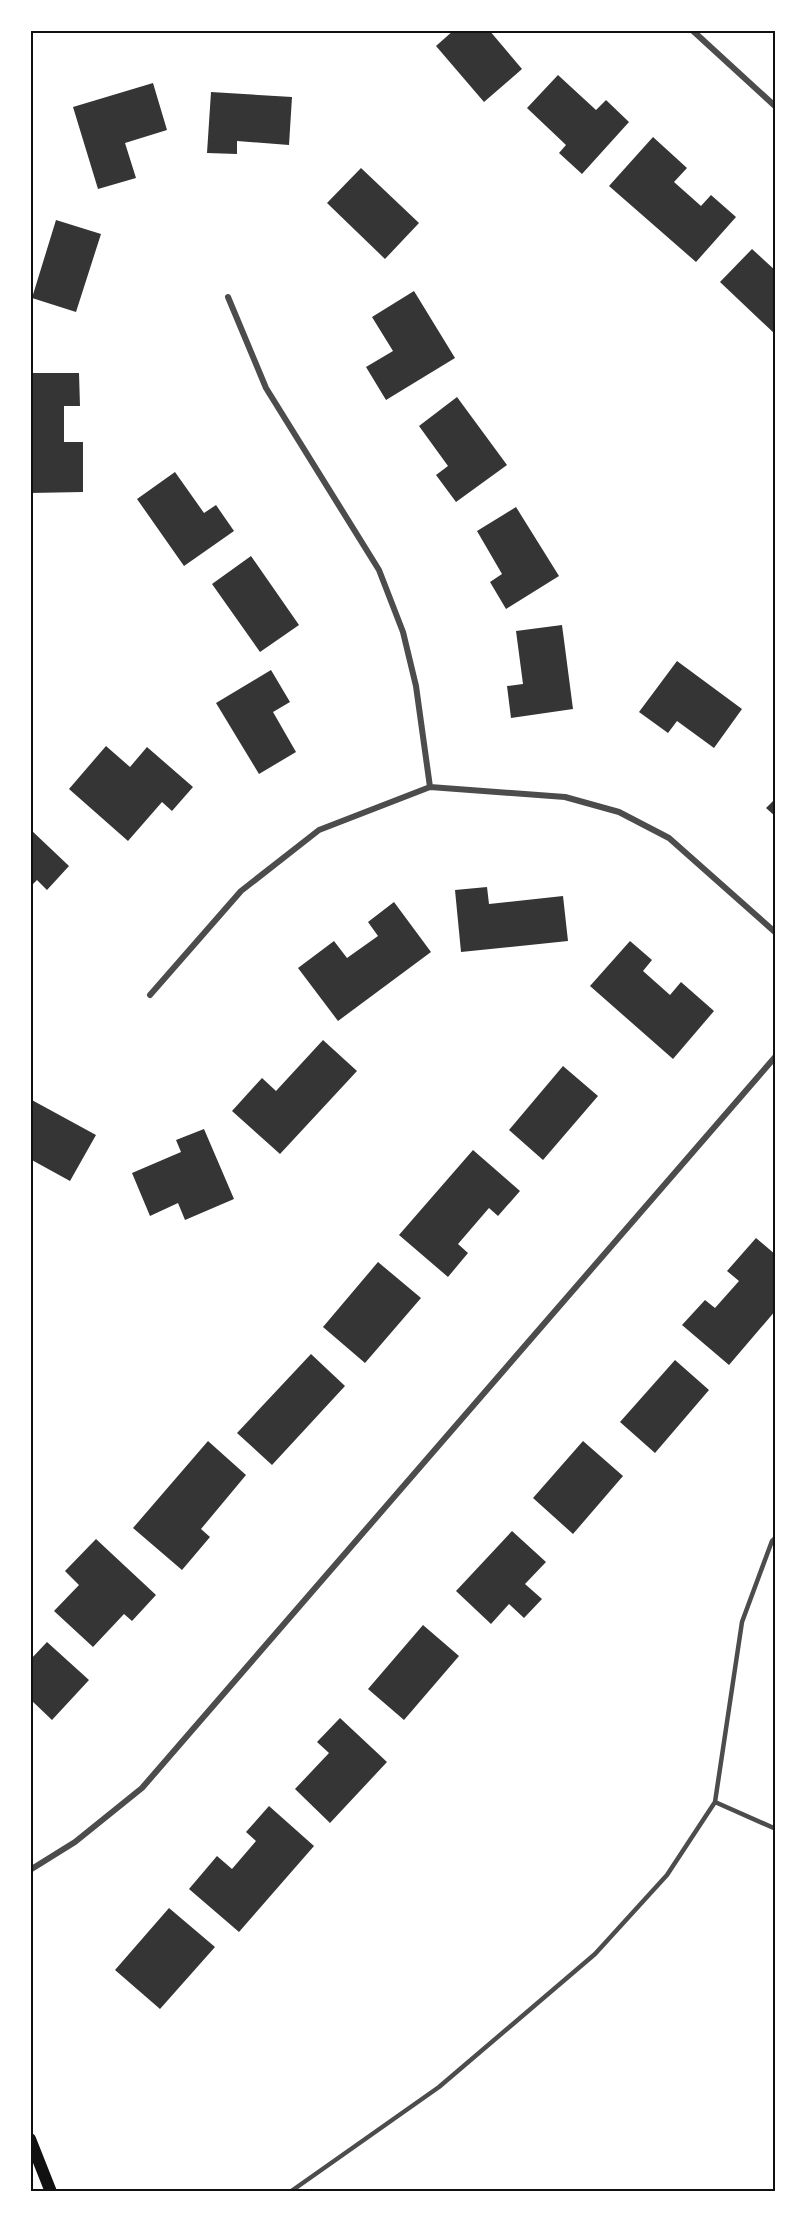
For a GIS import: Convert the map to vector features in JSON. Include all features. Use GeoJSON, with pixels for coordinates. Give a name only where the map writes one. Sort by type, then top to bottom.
{"type":"FeatureCollection","features":[{"type":"Feature","properties":{"kind":"main road"},"geometry":{"type":"LineString","coordinates":[[30,2139],[51,2192]]}},
{"type":"Feature","properties":{"kind":"street"},"geometry":{"type":"LineString","coordinates":[[692,30],[776,107]]}},
{"type":"Feature","properties":{"kind":"street"},"geometry":{"type":"LineString","coordinates":[[228,297],[266,388],[379,570],[403,632],[416,686],[430,787]]}},
{"type":"Feature","properties":{"kind":"street"},"geometry":{"type":"LineString","coordinates":[[150,995],[241,891],[319,830],[430,787],[565,797],[619,812],[669,838],[776,933]]}},
{"type":"Feature","properties":{"kind":"street"},"geometry":{"type":"LineString","coordinates":[[30,1870],[75,1842],[142,1788],[776,1056]]}},
{"type":"Feature","properties":{"kind":"lane"},"geometry":{"type":"LineString","coordinates":[[290,2192],[440,2087],[596,1954],[666,1875],[715,1802],[742,1622],[772,1541],[776,1537]]}},
{"type":"Feature","properties":{"kind":"lane"},"geometry":{"type":"LineString","coordinates":[[715,1802],[776,1829]]}},
{"type":"Feature","properties":{"kind":"building"},"geometry":{"type":"Polygon","coordinates":[[[454,30],[489,30],[522,69],[484,102],[436,46],[454,30]]]}},
{"type":"Feature","properties":{"kind":"building"},"geometry":{"type":"Polygon","coordinates":[[[558,75],[596,110],[606,100],[629,122],[582,174],[559,153],[566,145],[527,108],[558,75]]]}},
{"type":"Feature","properties":{"kind":"building"},"geometry":{"type":"Polygon","coordinates":[[[153,83],[167,130],[125,143],[136,178],[98,189],[73,107],[153,83]]]}},
{"type":"Feature","properties":{"kind":"building"},"geometry":{"type":"Polygon","coordinates":[[[211,92],[292,97],[289,145],[237,141],[237,154],[207,153],[211,92]]]}},
{"type":"Feature","properties":{"kind":"building"},"geometry":{"type":"Polygon","coordinates":[[[653,137],[687,168],[674,182],[701,206],[711,195],[736,217],[696,262],[609,186],[653,137]]]}},
{"type":"Feature","properties":{"kind":"building"},"geometry":{"type":"Polygon","coordinates":[[[361,168],[419,223],[385,259],[327,203],[361,168]]]}},
{"type":"Feature","properties":{"kind":"building"},"geometry":{"type":"Polygon","coordinates":[[[56,220],[101,234],[76,312],[32,298],[56,220]]]}},
{"type":"Feature","properties":{"kind":"building"},"geometry":{"type":"Polygon","coordinates":[[[752,249],[776,271],[776,335],[720,282],[752,249]]]}},
{"type":"Feature","properties":{"kind":"building"},"geometry":{"type":"Polygon","coordinates":[[[414,291],[455,358],[386,400],[366,367],[393,351],[372,317],[414,291]]]}},
{"type":"Feature","properties":{"kind":"building"},"geometry":{"type":"Polygon","coordinates":[[[30,373],[79,373],[80,406],[64,406],[64,442],[83,442],[83,492],[30,493],[30,373]]]}},
{"type":"Feature","properties":{"kind":"building"},"geometry":{"type":"Polygon","coordinates":[[[457,397],[507,465],[456,502],[436,475],[448,466],[419,426],[457,397]]]}},
{"type":"Feature","properties":{"kind":"building"},"geometry":{"type":"Polygon","coordinates":[[[175,472],[204,513],[216,505],[234,531],[184,566],[137,499],[175,472]]]}},
{"type":"Feature","properties":{"kind":"building"},"geometry":{"type":"Polygon","coordinates":[[[516,507],[559,576],[506,609],[490,582],[502,574],[477,531],[516,507]]]}},
{"type":"Feature","properties":{"kind":"building"},"geometry":{"type":"Polygon","coordinates":[[[251,556],[299,625],[260,652],[212,584],[251,556]]]}},
{"type":"Feature","properties":{"kind":"building"},"geometry":{"type":"Polygon","coordinates":[[[562,625],[573,709],[511,718],[507,686],[523,684],[516,631],[562,625]]]}},
{"type":"Feature","properties":{"kind":"building"},"geometry":{"type":"Polygon","coordinates":[[[677,661],[742,709],[714,748],[677,721],[668,733],[639,712],[677,661]]]}},
{"type":"Feature","properties":{"kind":"building"},"geometry":{"type":"Polygon","coordinates":[[[271,670],[290,702],[273,712],[296,752],[259,774],[216,703],[271,670]]]}},
{"type":"Feature","properties":{"kind":"building"},"geometry":{"type":"Polygon","coordinates":[[[106,746],[130,767],[147,747],[193,787],[172,811],[162,802],[128,841],[69,789],[106,746]]]}},
{"type":"Feature","properties":{"kind":"building"},"geometry":{"type":"Polygon","coordinates":[[[776,798],[776,817],[766,808],[776,798]]]}},
{"type":"Feature","properties":{"kind":"building"},"geometry":{"type":"Polygon","coordinates":[[[30,829],[69,866],[47,890],[37,880],[30,887],[30,829]]]}},
{"type":"Feature","properties":{"kind":"building"},"geometry":{"type":"Polygon","coordinates":[[[487,887],[489,904],[563,896],[568,941],[461,952],[455,890],[487,887]]]}},
{"type":"Feature","properties":{"kind":"building"},"geometry":{"type":"Polygon","coordinates":[[[394,902],[431,952],[338,1021],[298,968],[334,941],[347,958],[378,936],[368,922],[394,902]]]}},
{"type":"Feature","properties":{"kind":"building"},"geometry":{"type":"Polygon","coordinates":[[[630,941],[652,960],[643,971],[670,995],[681,982],[714,1011],[673,1059],[590,986],[630,941]]]}},
{"type":"Feature","properties":{"kind":"building"},"geometry":{"type":"Polygon","coordinates":[[[323,1040],[357,1071],[280,1154],[232,1111],[262,1078],[276,1091],[323,1040]]]}},
{"type":"Feature","properties":{"kind":"building"},"geometry":{"type":"Polygon","coordinates":[[[563,1066],[598,1096],[543,1160],[509,1130],[563,1066]]]}},
{"type":"Feature","properties":{"kind":"building"},"geometry":{"type":"Polygon","coordinates":[[[30,1099],[96,1135],[70,1181],[30,1159],[30,1099]]]}},
{"type":"Feature","properties":{"kind":"building"},"geometry":{"type":"Polygon","coordinates":[[[204,1129],[234,1199],[185,1220],[178,1203],[150,1216],[132,1173],[181,1152],[176,1140],[204,1129]]]}},
{"type":"Feature","properties":{"kind":"building"},"geometry":{"type":"Polygon","coordinates":[[[473,1150],[520,1191],[498,1216],[489,1208],[458,1244],[468,1253],[448,1277],[399,1235],[473,1150]]]}},
{"type":"Feature","properties":{"kind":"building"},"geometry":{"type":"Polygon","coordinates":[[[756,1238],[776,1255],[776,1310],[729,1365],[682,1325],[705,1300],[715,1308],[739,1281],[727,1271],[756,1238]]]}},
{"type":"Feature","properties":{"kind":"building"},"geometry":{"type":"Polygon","coordinates":[[[378,1262],[421,1298],[365,1363],[323,1327],[378,1262]]]}},
{"type":"Feature","properties":{"kind":"building"},"geometry":{"type":"Polygon","coordinates":[[[311,1354],[345,1386],[272,1465],[237,1433],[311,1354]]]}},
{"type":"Feature","properties":{"kind":"building"},"geometry":{"type":"Polygon","coordinates":[[[675,1360],[709,1390],[655,1453],[620,1422],[675,1360]]]}},
{"type":"Feature","properties":{"kind":"building"},"geometry":{"type":"Polygon","coordinates":[[[208,1441],[246,1475],[201,1529],[210,1537],[182,1570],[133,1528],[208,1441]]]}},
{"type":"Feature","properties":{"kind":"building"},"geometry":{"type":"Polygon","coordinates":[[[583,1441],[623,1476],[573,1534],[533,1498],[583,1441]]]}},
{"type":"Feature","properties":{"kind":"building"},"geometry":{"type":"Polygon","coordinates":[[[512,1531],[546,1562],[525,1584],[542,1599],[524,1618],[509,1604],[491,1624],[456,1591],[512,1531]]]}},
{"type":"Feature","properties":{"kind":"building"},"geometry":{"type":"Polygon","coordinates":[[[96,1539],[156,1595],[132,1621],[124,1614],[93,1647],[54,1611],[79,1585],[65,1571],[96,1539]]]}},
{"type":"Feature","properties":{"kind":"building"},"geometry":{"type":"Polygon","coordinates":[[[423,1625],[459,1656],[404,1720],[368,1689],[423,1625]]]}},
{"type":"Feature","properties":{"kind":"building"},"geometry":{"type":"Polygon","coordinates":[[[47,1642],[89,1680],[52,1720],[30,1699],[30,1660],[47,1642]]]}},
{"type":"Feature","properties":{"kind":"building"},"geometry":{"type":"Polygon","coordinates":[[[340,1718],[387,1762],[330,1823],[295,1789],[329,1753],[317,1742],[340,1718]]]}},
{"type":"Feature","properties":{"kind":"building"},"geometry":{"type":"Polygon","coordinates":[[[269,1806],[314,1846],[239,1932],[189,1889],[217,1856],[232,1869],[256,1841],[246,1832],[269,1806]]]}},
{"type":"Feature","properties":{"kind":"building"},"geometry":{"type":"Polygon","coordinates":[[[169,1908],[215,1947],[160,2009],[115,1970],[169,1908]]]}}]}
